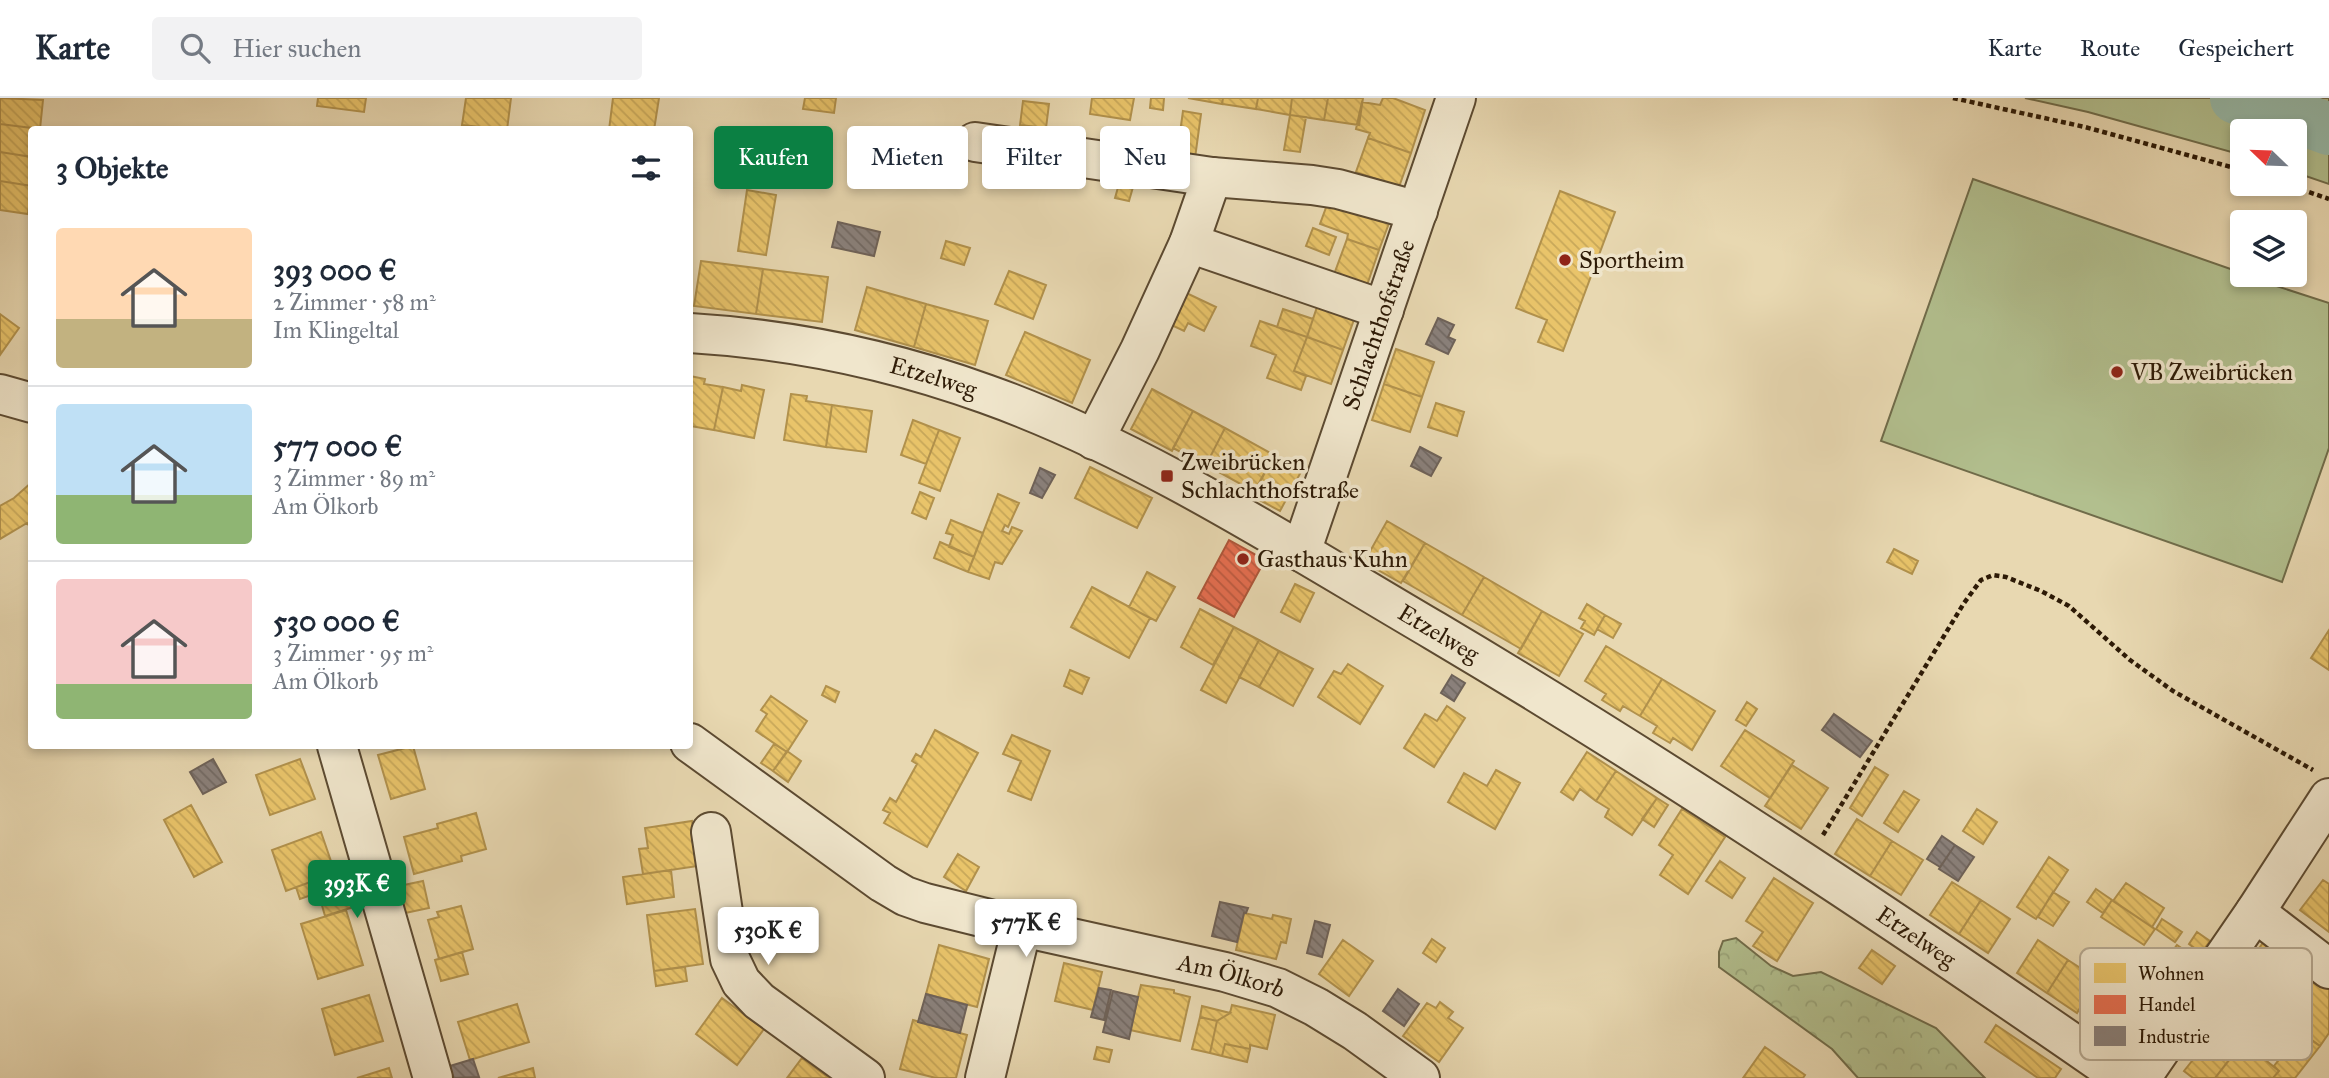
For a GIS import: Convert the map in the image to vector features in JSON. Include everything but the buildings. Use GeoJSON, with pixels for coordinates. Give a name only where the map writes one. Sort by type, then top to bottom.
{"type":"FeatureCollection","features":[{"type":"Feature","properties":{"kind":"street","name":"Schlachthofstraße"},"geometry":{"type":"LineString","coordinates":[[1301,552],[1456,98]]}},
{"type":"Feature","properties":{"kind":"street"},"geometry":{"type":"LineString","coordinates":[[975,142],[1212,177],[1325,187],[1418,211]]}},
{"type":"Feature","properties":{"kind":"street"},"geometry":{"type":"LineString","coordinates":[[1094,440],[1140,350],[1189,243],[1212,177]]}},
{"type":"Feature","properties":{"kind":"street"},"geometry":{"type":"LineString","coordinates":[[1189,243],[1384,310]]}},
{"type":"Feature","properties":{"kind":"street","name":"Etzelweg"},"geometry":{"type":"LineString","coordinates":[[693,333],[802,346],[915,372],[988,394],[1094,440],[1167,477],[1301,552],[1523,684],[1807,862],[2080,1049]]}},
{"type":"Feature","properties":{"kind":"street"},"geometry":{"type":"LineString","coordinates":[[0,394],[28,402]]}},
{"type":"Feature","properties":{"kind":"street","name":"Am Ölkorb"},"geometry":{"type":"LineString","coordinates":[[693,745],[883,883],[905,896],[1022,927],[1225,972],[1278,988],[1355,1031],[1420,1078]]}},
{"type":"Feature","properties":{"kind":"street"},"geometry":{"type":"LineString","coordinates":[[338,749],[433,1078]]}},
{"type":"Feature","properties":{"kind":"street"},"geometry":{"type":"LineString","coordinates":[[2230,948],[2255,912],[2323,785]]}},
{"type":"Feature","properties":{"kind":"street"},"geometry":{"type":"LineString","coordinates":[[711,832],[730,959],[741,982],[759,1001],[865,1078]]}},
{"type":"Feature","properties":{"kind":"street"},"geometry":{"type":"LineString","coordinates":[[2255,912],[2302,948]]}},
{"type":"Feature","properties":{"kind":"street"},"geometry":{"type":"LineString","coordinates":[[985,1078],[1022,927]]}},
{"type":"Feature","properties":{"kind":"street"},"geometry":{"type":"LineString","coordinates":[[2312,956],[2329,969]]}},
{"type":"Feature","properties":{"kind":"street","name":"Etzelweg"},"geometry":{"type":"LineString","coordinates":[[2097,1060],[2123,1078]]}},
{"type":"Feature","properties":{"kind":"street"},"geometry":{"type":"LineString","coordinates":[[2141,1078],[2153,1060]]}},
{"type":"Feature","properties":{"kind":"path"},"geometry":{"type":"LineString","coordinates":[[1953,98],[2085,127],[2230,167]]}},
{"type":"Feature","properties":{"kind":"path"},"geometry":{"type":"LineString","coordinates":[[2307,192],[2329,199]]}},
{"type":"Feature","properties":{"kind":"path"},"geometry":{"type":"LineString","coordinates":[[1807,862],[1964,603],[1980,580],[1993,575],[2006,577],[2041,591],[2069,606],[2130,660],[2173,691],[2323,785]]}},
{"type":"Feature","properties":{"kind":"green space"},"geometry":{"type":"Polygon","coordinates":[[[2025,98],[2329,98],[2329,184],[2307,176],[2307,119],[2230,119],[2230,152],[2088,112],[2025,98]]]}},
{"type":"Feature","properties":{"kind":"green space","name":"VB Zweibrücken"},"geometry":{"type":"Polygon","coordinates":[[[1973,179],[2230,269],[2230,287],[2279,287],[2329,303],[2329,448],[2282,582],[1881,441],[1973,179]]]}},
{"type":"Feature","properties":{"kind":"green space"},"geometry":{"type":"Polygon","coordinates":[[[1736,938],[1771,966],[1793,976],[1821,972],[1936,1028],[1985,1078],[1858,1078],[1832,1049],[1719,967],[1719,952],[1723,941],[1736,938]]]}},
{"type":"Feature","properties":{"kind":"waterway"},"geometry":{"type":"LineString","coordinates":[[2236,98],[2267,106],[2329,129]]}},
{"type":"Feature","properties":{"kind":"place","name":"Sportheim"},"geometry":{"type":"Point","coordinates":[1565,260]}},
{"type":"Feature","properties":{"kind":"place","name":"VB Zweibrücken"},"geometry":{"type":"Point","coordinates":[2117,372]}},
{"type":"Feature","properties":{"kind":"place","name":"Zweibrücken Schlachthofstraße"},"geometry":{"type":"Point","coordinates":[1167,476]}},
{"type":"Feature","properties":{"kind":"place","name":"Gasthaus Kuhn"},"geometry":{"type":"Point","coordinates":[1243,559]}}]}
